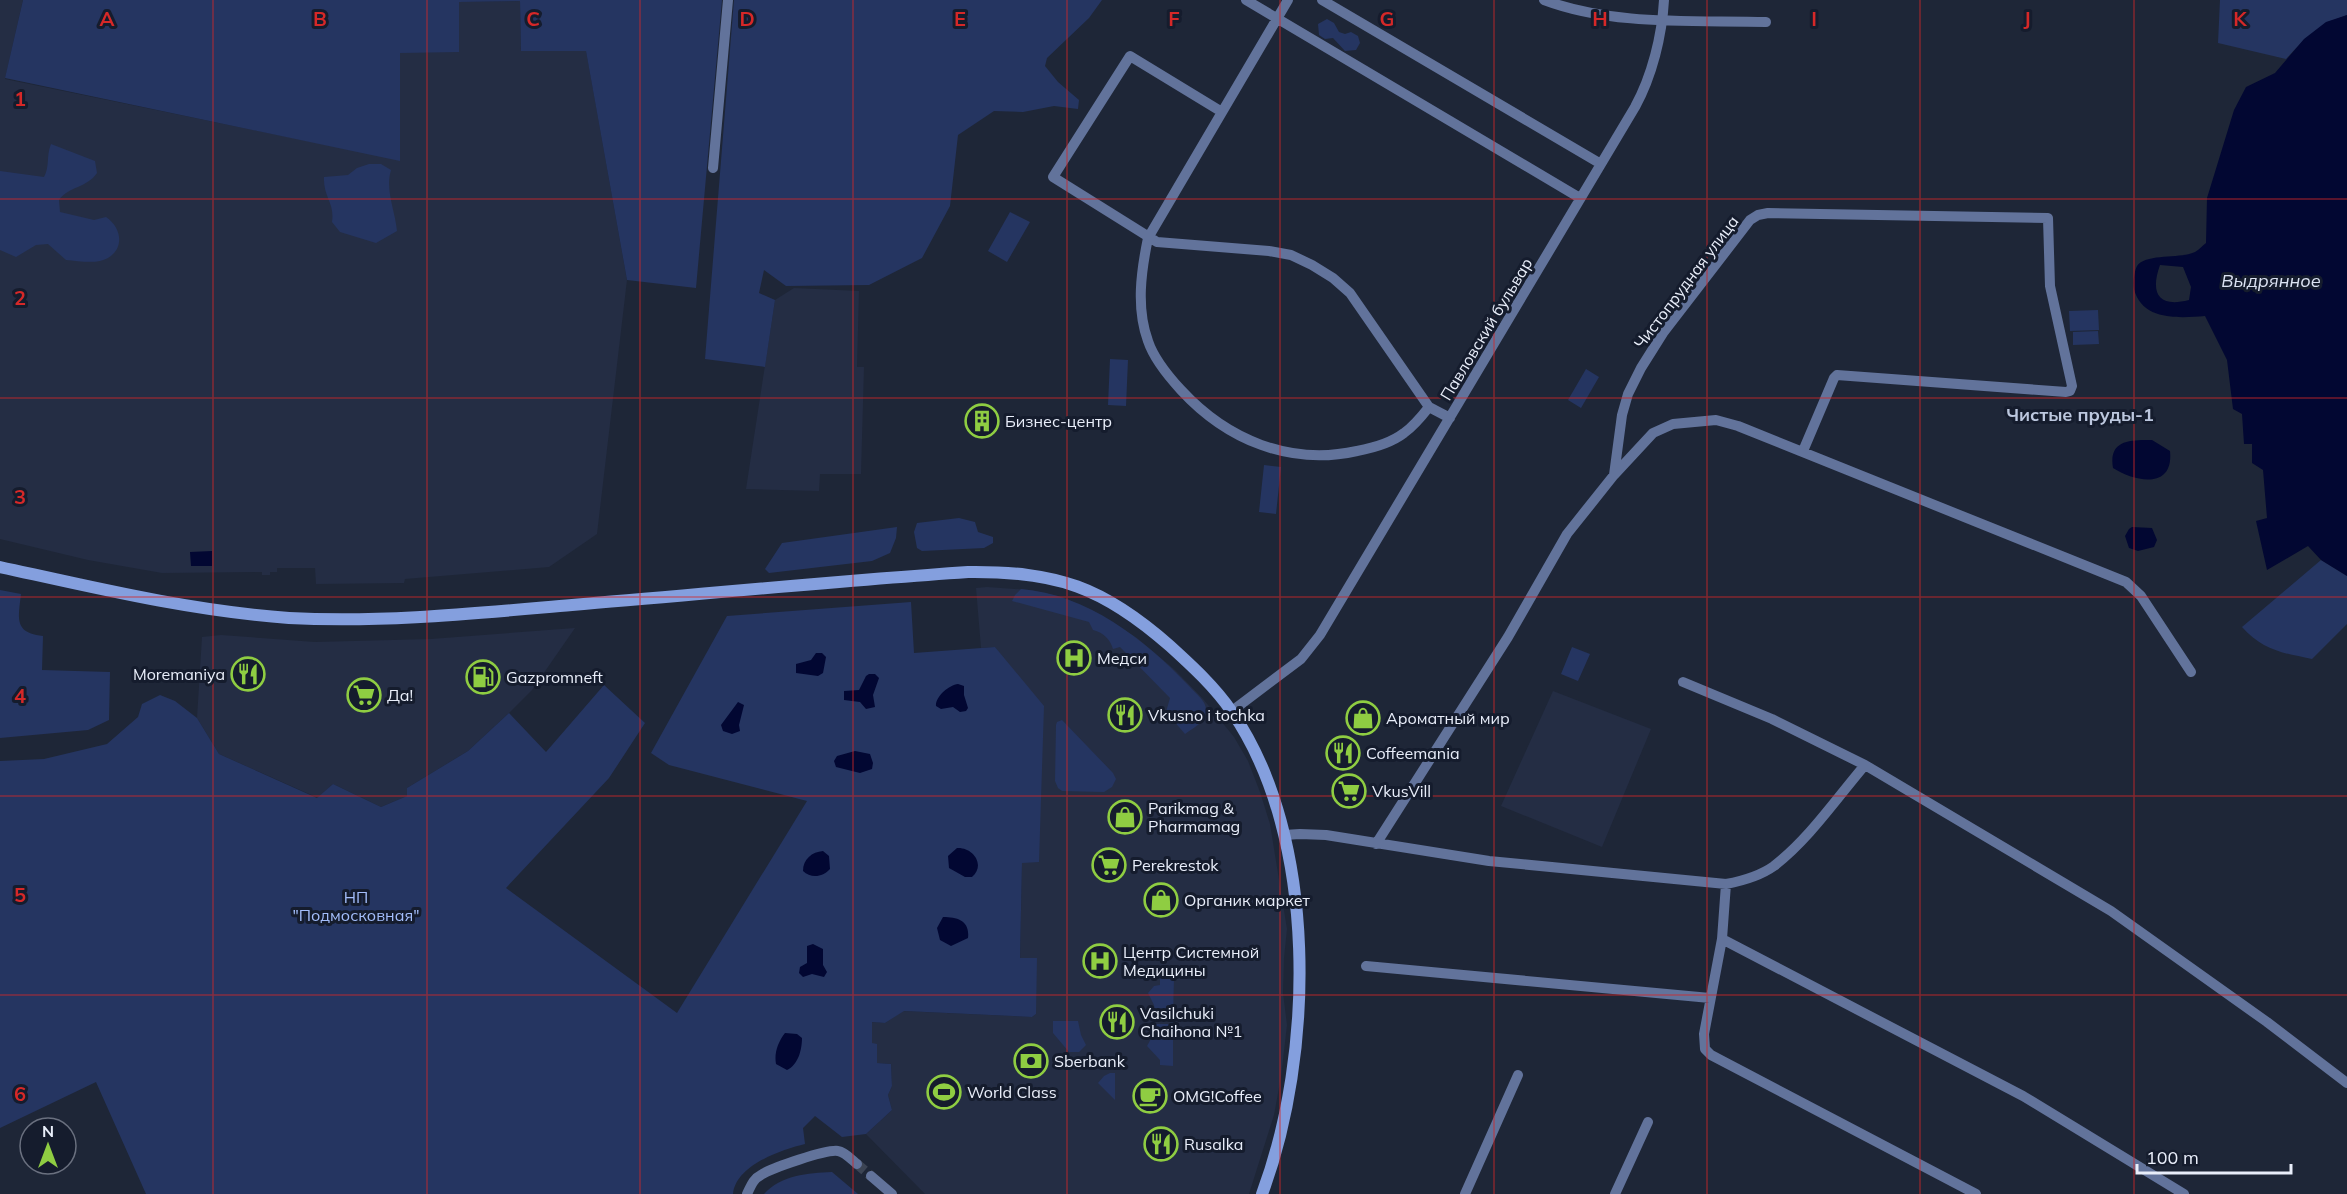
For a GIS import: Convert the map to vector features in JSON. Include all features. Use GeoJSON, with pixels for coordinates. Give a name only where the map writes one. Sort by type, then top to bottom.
{"type":"FeatureCollection","features":[{"type":"Feature","properties":{"kind":"main road"},"geometry":{"type":"LineString","coordinates":[[0,567],[134,597],[213,610],[326,619],[501,611],[968,572],[1024,573],[1053,578],[1106,599],[1134,616],[1196,670],[1232,711],[1262,766],[1284,835],[1299,943],[1298,1043],[1279,1142],[1262,1194]]}},
{"type":"Feature","properties":{"kind":"street"},"geometry":{"type":"LineString","coordinates":[[713,168],[728,0]]}},
{"type":"Feature","properties":{"kind":"street"},"geometry":{"type":"LineString","coordinates":[[1246,0],[1580,198]]}},
{"type":"Feature","properties":{"kind":"street"},"geometry":{"type":"LineString","coordinates":[[1288,0],[1148,238],[1141,271],[1141,311],[1148,343],[1170,377],[1198,409],[1253,443],[1306,457],[1340,455],[1374,447],[1403,434],[1430,407]]}},
{"type":"Feature","properties":{"kind":"street"},"geometry":{"type":"LineString","coordinates":[[1322,0],[1601,164]]}},
{"type":"Feature","properties":{"kind":"street"},"geometry":{"type":"LineString","coordinates":[[1544,0],[1587,13],[1663,19],[1766,22]]}},
{"type":"Feature","properties":{"kind":"street","name":"Павловский бульвар"},"geometry":{"type":"LineString","coordinates":[[1232,711],[1301,659],[1320,635],[1642,94],[1663,19],[1664,0]]}},
{"type":"Feature","properties":{"kind":"street"},"geometry":{"type":"LineString","coordinates":[[1222,112],[1130,56],[1053,177],[1157,242],[1269,251],[1291,255],[1312,265],[1333,278],[1350,293],[1430,407],[1450,418]]}},
{"type":"Feature","properties":{"kind":"street","name":"Чистопрудная улица"},"geometry":{"type":"LineString","coordinates":[[1614,475],[1622,415],[1628,394],[1641,368],[1663,333],[1750,220],[1758,215],[1768,213],[2048,218],[2050,286],[2072,386],[2070,391],[1837,375],[1803,451]]}},
{"type":"Feature","properties":{"kind":"street"},"geometry":{"type":"LineString","coordinates":[[1376,844],[1508,638],[1567,534],[1614,475],[1653,433],[1673,424],[1716,420],[1738,426],[2126,582],[2141,596],[2191,672]]}},
{"type":"Feature","properties":{"kind":"street"},"geometry":{"type":"LineString","coordinates":[[1683,682],[1772,719],[1865,765],[2111,912],[2267,1022],[2347,1083]]}},
{"type":"Feature","properties":{"kind":"street"},"geometry":{"type":"LineString","coordinates":[[1284,835],[1315,834],[1489,861],[1726,885],[1741,882],[1772,867],[1794,848],[1865,765]]}},
{"type":"Feature","properties":{"kind":"street"},"geometry":{"type":"LineString","coordinates":[[1726,885],[1722,939],[1710,998],[1705,1049],[1711,1055],[1976,1194]]}},
{"type":"Feature","properties":{"kind":"street"},"geometry":{"type":"LineString","coordinates":[[1722,939],[2023,1096],[2184,1194]]}},
{"type":"Feature","properties":{"kind":"street"},"geometry":{"type":"LineString","coordinates":[[1366,966],[1710,998]]}},
{"type":"Feature","properties":{"kind":"street"},"geometry":{"type":"LineString","coordinates":[[1465,1194],[1518,1075]]}},
{"type":"Feature","properties":{"kind":"street"},"geometry":{"type":"LineString","coordinates":[[1615,1194],[1648,1122]]}},
{"type":"Feature","properties":{"kind":"street"},"geometry":{"type":"LineString","coordinates":[[747,1194],[754,1180],[761,1174],[780,1166],[833,1151],[842,1153],[857,1164]]}},
{"type":"Feature","properties":{"kind":"street"},"geometry":{"type":"LineString","coordinates":[[871,1176],[892,1194]]}},
{"type":"Feature","properties":{"kind":"shaded area"},"geometry":{"type":"Polygon","coordinates":[[[0,0],[23,0],[5,79],[400,160],[400,53],[459,2],[520,1],[521,51],[586,50],[627,280],[597,534],[549,567],[405,579],[404,583],[316,584],[315,568],[277,568],[277,572],[270,572],[270,575],[262,575],[262,572],[162,573],[88,560],[0,539],[0,0]]]}},
{"type":"Feature","properties":{"kind":"shaded area"},"geometry":{"type":"Polygon","coordinates":[[[794,288],[859,291],[857,367],[864,367],[861,474],[820,474],[819,491],[746,489],[775,300],[794,288]]]}},
{"type":"Feature","properties":{"kind":"shaded area"},"geometry":{"type":"Polygon","coordinates":[[[976,588],[1030,590],[1063,597],[1102,616],[1137,638],[1175,670],[1204,700],[1234,737],[1248,761],[1270,824],[1287,929],[1283,993],[1287,1025],[1281,1077],[1274,1115],[1249,1194],[925,1194],[866,1134],[892,1110],[888,1095],[892,1086],[891,1064],[877,1063],[877,1044],[872,1044],[872,1022],[885,1023],[903,1011],[1032,1017],[1036,1014],[1036,958],[1020,958],[1022,862],[1039,862],[1003,658],[995,647],[981,648],[976,588]]]}},
{"type":"Feature","properties":{"kind":"shaded area"},"geometry":{"type":"Polygon","coordinates":[[[575,628],[532,690],[468,751],[407,788],[407,796],[381,807],[333,784],[318,798],[219,754],[197,718],[202,637],[221,635],[315,642],[431,639],[575,628]]]}},
{"type":"Feature","properties":{"kind":"shaded area"},"geometry":{"type":"Polygon","coordinates":[[[1553,691],[1651,729],[1602,847],[1501,806],[1553,691]]]}},
{"type":"Feature","properties":{"kind":"green space"},"geometry":{"type":"Polygon","coordinates":[[[23,0],[722,0],[696,288],[627,280],[586,51],[521,51],[520,1],[459,2],[459,52],[400,53],[400,161],[5,78],[23,0]]]}},
{"type":"Feature","properties":{"kind":"green space"},"geometry":{"type":"Polygon","coordinates":[[[734,0],[1102,0],[1089,18],[1047,58],[1045,66],[1058,82],[1079,100],[1078,109],[1054,106],[1023,112],[994,111],[958,135],[950,206],[922,258],[869,285],[786,286],[764,270],[759,293],[775,300],[765,367],[705,359],[734,0]]]}},
{"type":"Feature","properties":{"kind":"green space"},"geometry":{"type":"Polygon","coordinates":[[[2220,0],[2347,0],[2347,15],[2328,23],[2313,33],[2286,59],[2218,43],[2220,0]]]}},
{"type":"Feature","properties":{"kind":"green space"},"geometry":{"type":"Polygon","coordinates":[[[1327,19],[1334,23],[1339,32],[1345,34],[1351,32],[1358,36],[1360,43],[1356,50],[1345,51],[1333,38],[1325,39],[1319,35],[1318,24],[1327,19]]]}},
{"type":"Feature","properties":{"kind":"green space"},"geometry":{"type":"Polygon","coordinates":[[[51,144],[95,161],[97,173],[88,182],[63,195],[59,200],[60,212],[94,220],[106,217],[112,222],[119,235],[119,242],[114,253],[108,258],[92,262],[66,260],[48,244],[36,245],[16,257],[0,250],[0,171],[44,177],[51,144]]]}},
{"type":"Feature","properties":{"kind":"green space"},"geometry":{"type":"Polygon","coordinates":[[[369,164],[381,164],[391,170],[389,185],[397,231],[376,243],[340,232],[332,222],[332,210],[324,184],[324,177],[348,175],[357,168],[369,164]]]}},
{"type":"Feature","properties":{"kind":"green space"},"geometry":{"type":"Polygon","coordinates":[[[1010,212],[1030,222],[1007,262],[988,251],[1010,212]]]}},
{"type":"Feature","properties":{"kind":"green space"},"geometry":{"type":"Polygon","coordinates":[[[2098,310],[2099,330],[2070,331],[2069,311],[2098,310]]]}},
{"type":"Feature","properties":{"kind":"green space"},"geometry":{"type":"Polygon","coordinates":[[[2098,331],[2099,344],[2073,345],[2073,332],[2098,331]]]}},
{"type":"Feature","properties":{"kind":"green space"},"geometry":{"type":"Polygon","coordinates":[[[1110,359],[1128,360],[1126,406],[1108,405],[1110,359]]]}},
{"type":"Feature","properties":{"kind":"green space"},"geometry":{"type":"Polygon","coordinates":[[[1586,369],[1599,377],[1581,408],[1568,400],[1586,369]]]}},
{"type":"Feature","properties":{"kind":"green space"},"geometry":{"type":"Polygon","coordinates":[[[1264,465],[1281,467],[1276,514],[1259,512],[1264,465]]]}},
{"type":"Feature","properties":{"kind":"green space"},"geometry":{"type":"Polygon","coordinates":[[[959,518],[975,522],[978,532],[993,537],[993,543],[984,548],[922,551],[917,548],[914,532],[917,523],[959,518]]]}},
{"type":"Feature","properties":{"kind":"green space"},"geometry":{"type":"Polygon","coordinates":[[[897,527],[896,538],[890,553],[872,561],[769,573],[765,569],[782,543],[897,527]]]}},
{"type":"Feature","properties":{"kind":"green space"},"geometry":{"type":"Polygon","coordinates":[[[2321,560],[2347,576],[2347,624],[2312,659],[2265,646],[2242,627],[2321,560]]]}},
{"type":"Feature","properties":{"kind":"green space"},"geometry":{"type":"Polygon","coordinates":[[[1021,589],[1045,593],[1091,609],[1134,636],[1200,697],[1206,707],[1203,719],[1185,734],[1166,712],[1170,698],[1120,647],[1113,649],[1108,639],[1093,630],[1089,622],[1012,601],[1021,589]]]}},
{"type":"Feature","properties":{"kind":"green space"},"geometry":{"type":"Polygon","coordinates":[[[0,590],[21,594],[20,623],[27,632],[43,636],[42,670],[110,672],[109,720],[88,730],[0,738],[0,590]]]}},
{"type":"Feature","properties":{"kind":"green space","name":"НП \"Подмосковная\""},"geometry":{"type":"Polygon","coordinates":[[[911,602],[914,653],[995,647],[1044,706],[1039,862],[1022,863],[1020,958],[1037,958],[1036,1014],[1032,1017],[904,1011],[885,1023],[872,1022],[872,1043],[877,1044],[877,1063],[891,1064],[892,1086],[888,1095],[892,1110],[866,1134],[842,1137],[815,1116],[803,1128],[805,1144],[761,1160],[742,1175],[733,1194],[146,1194],[96,1082],[25,1116],[18,1116],[18,1119],[0,1128],[0,761],[44,759],[107,744],[138,717],[142,704],[160,695],[175,701],[197,718],[219,754],[317,798],[333,784],[381,807],[407,796],[407,788],[468,751],[509,713],[546,752],[604,685],[645,723],[609,778],[506,888],[677,1013],[807,801],[669,765],[651,753],[727,616],[911,602]]]}},
{"type":"Feature","properties":{"kind":"green space"},"geometry":{"type":"Polygon","coordinates":[[[1572,647],[1590,654],[1578,681],[1561,674],[1572,647]]]}},
{"type":"Feature","properties":{"kind":"green space"},"geometry":{"type":"Polygon","coordinates":[[[1062,720],[1113,773],[1116,779],[1112,787],[1104,792],[1062,791],[1058,788],[1055,781],[1056,725],[1062,720]]]}},
{"type":"Feature","properties":{"kind":"green space"},"geometry":{"type":"Polygon","coordinates":[[[1160,978],[1174,978],[1173,1016],[1156,1016],[1148,993],[1154,986],[1160,985],[1160,978]]]}},
{"type":"Feature","properties":{"kind":"green space"},"geometry":{"type":"Polygon","coordinates":[[[1053,1021],[1078,1021],[1086,1045],[1079,1052],[1069,1052],[1053,1033],[1053,1021]]]}},
{"type":"Feature","properties":{"kind":"green space"},"geometry":{"type":"Polygon","coordinates":[[[1156,1024],[1173,1024],[1173,1066],[1160,1065],[1160,1060],[1147,1046],[1156,1024]]]}},
{"type":"Feature","properties":{"kind":"green space"},"geometry":{"type":"Polygon","coordinates":[[[1110,1073],[1115,1073],[1115,1100],[1098,1083],[1110,1073]]]}},
{"type":"Feature","properties":{"kind":"green space"},"geometry":{"type":"Polygon","coordinates":[[[832,1172],[858,1194],[764,1194],[787,1179],[804,1174],[832,1172]]]}},
{"type":"Feature","properties":{"kind":"water","name":"Выдрянное"},"geometry":{"type":"Polygon","coordinates":[[[2347,15],[2347,576],[2321,560],[2308,546],[2267,570],[2256,521],[2267,518],[2263,470],[2252,463],[2252,444],[2244,444],[2242,414],[2233,409],[2227,360],[2205,316],[2173,317],[2153,312],[2138,299],[2134,289],[2136,268],[2142,262],[2148,259],[2189,254],[2206,243],[2207,198],[2234,110],[2246,87],[2275,73],[2304,39],[2326,22],[2347,15]],[[2160,265],[2156,283],[2159,296],[2164,300],[2178,302],[2189,300],[2191,287],[2183,267],[2160,265]]]}},
{"type":"Feature","properties":{"kind":"water"},"geometry":{"type":"Polygon","coordinates":[[[2152,440],[2170,451],[2170,464],[2160,477],[2142,479],[2113,468],[2112,458],[2118,446],[2130,441],[2152,440]]]}},
{"type":"Feature","properties":{"kind":"water"},"geometry":{"type":"Polygon","coordinates":[[[2132,527],[2152,528],[2157,540],[2154,547],[2138,551],[2129,548],[2125,536],[2132,527]]]}},
{"type":"Feature","properties":{"kind":"water"},"geometry":{"type":"Polygon","coordinates":[[[212,551],[212,566],[191,566],[190,552],[212,551]]]}},
{"type":"Feature","properties":{"kind":"water"},"geometry":{"type":"Polygon","coordinates":[[[816,653],[822,653],[826,657],[823,673],[818,676],[796,673],[796,664],[811,660],[816,653]]]}},
{"type":"Feature","properties":{"kind":"water"},"geometry":{"type":"Polygon","coordinates":[[[869,674],[875,674],[879,678],[873,695],[875,707],[866,709],[860,702],[844,700],[844,691],[859,690],[869,674]]]}},
{"type":"Feature","properties":{"kind":"water"},"geometry":{"type":"Polygon","coordinates":[[[958,684],[964,686],[968,708],[966,711],[960,712],[953,707],[941,709],[936,706],[943,692],[958,684]]]}},
{"type":"Feature","properties":{"kind":"water"},"geometry":{"type":"Polygon","coordinates":[[[738,702],[744,705],[739,725],[740,731],[732,734],[723,731],[721,725],[738,702]]]}},
{"type":"Feature","properties":{"kind":"water"},"geometry":{"type":"Polygon","coordinates":[[[855,751],[870,754],[872,769],[860,773],[836,767],[834,761],[837,756],[855,751]]]}},
{"type":"Feature","properties":{"kind":"water"},"geometry":{"type":"Polygon","coordinates":[[[957,848],[968,850],[976,858],[978,867],[972,877],[965,877],[949,868],[948,856],[957,848]]]}},
{"type":"Feature","properties":{"kind":"water"},"geometry":{"type":"Polygon","coordinates":[[[823,851],[829,856],[830,869],[817,876],[803,871],[809,857],[823,851]]]}},
{"type":"Feature","properties":{"kind":"water"},"geometry":{"type":"Polygon","coordinates":[[[943,917],[962,921],[967,928],[968,938],[951,946],[940,940],[937,928],[943,917]]]}},
{"type":"Feature","properties":{"kind":"water"},"geometry":{"type":"Polygon","coordinates":[[[813,944],[823,949],[823,965],[827,972],[824,977],[812,974],[803,977],[799,973],[800,967],[807,963],[807,946],[813,944]]]}},
{"type":"Feature","properties":{"kind":"water"},"geometry":{"type":"Polygon","coordinates":[[[785,1033],[797,1034],[802,1038],[799,1057],[787,1070],[776,1064],[777,1048],[785,1033]]]}},
{"type":"Feature","properties":{"kind":"tunnel"},"geometry":{"type":"LineString","coordinates":[[857,1164],[871,1176]]}},
{"type":"Feature","properties":{"kind":"place","name":"Бизнес-центр"},"geometry":{"type":"Point","coordinates":[982,421]}},
{"type":"Feature","properties":{"kind":"place","name":"Медси"},"geometry":{"type":"Point","coordinates":[1074,658]}},
{"type":"Feature","properties":{"kind":"place","name":"Moremaniya"},"geometry":{"type":"Point","coordinates":[248,674]}},
{"type":"Feature","properties":{"kind":"place","name":"Gazpromneft"},"geometry":{"type":"Point","coordinates":[483,677]}},
{"type":"Feature","properties":{"kind":"place","name":"Да!"},"geometry":{"type":"Point","coordinates":[364,695]}},
{"type":"Feature","properties":{"kind":"place","name":"Vkusno i tochka"},"geometry":{"type":"Point","coordinates":[1125,715]}},
{"type":"Feature","properties":{"kind":"place","name":"Ароматный мир"},"geometry":{"type":"Point","coordinates":[1363,718]}},
{"type":"Feature","properties":{"kind":"place","name":"Coffeemania"},"geometry":{"type":"Point","coordinates":[1343,753]}},
{"type":"Feature","properties":{"kind":"place","name":"VkusVill"},"geometry":{"type":"Point","coordinates":[1349,791]}},
{"type":"Feature","properties":{"kind":"place","name":"Parikmag & Pharmamag"},"geometry":{"type":"Point","coordinates":[1125,817]}},
{"type":"Feature","properties":{"kind":"place","name":"Perekrestok"},"geometry":{"type":"Point","coordinates":[1109,865]}},
{"type":"Feature","properties":{"kind":"place","name":"Органик маркет"},"geometry":{"type":"Point","coordinates":[1161,900]}},
{"type":"Feature","properties":{"kind":"place","name":"Центр Системной Медицины"},"geometry":{"type":"Point","coordinates":[1100,961]}},
{"type":"Feature","properties":{"kind":"place","name":"Vasilchuki Chaihona №1"},"geometry":{"type":"Point","coordinates":[1117,1022]}},
{"type":"Feature","properties":{"kind":"place","name":"Sberbank"},"geometry":{"type":"Point","coordinates":[1031,1061]}},
{"type":"Feature","properties":{"kind":"place","name":"World Class"},"geometry":{"type":"Point","coordinates":[944,1092]}},
{"type":"Feature","properties":{"kind":"place","name":"OMG!Coffee"},"geometry":{"type":"Point","coordinates":[1150,1096]}},
{"type":"Feature","properties":{"kind":"place","name":"Rusalka"},"geometry":{"type":"Point","coordinates":[1161,1144]}},
{"type":"Feature","properties":{"kind":"district","name":"Чистые пруды-1"},"geometry":{"type":"Point","coordinates":[2080,414]}}]}
